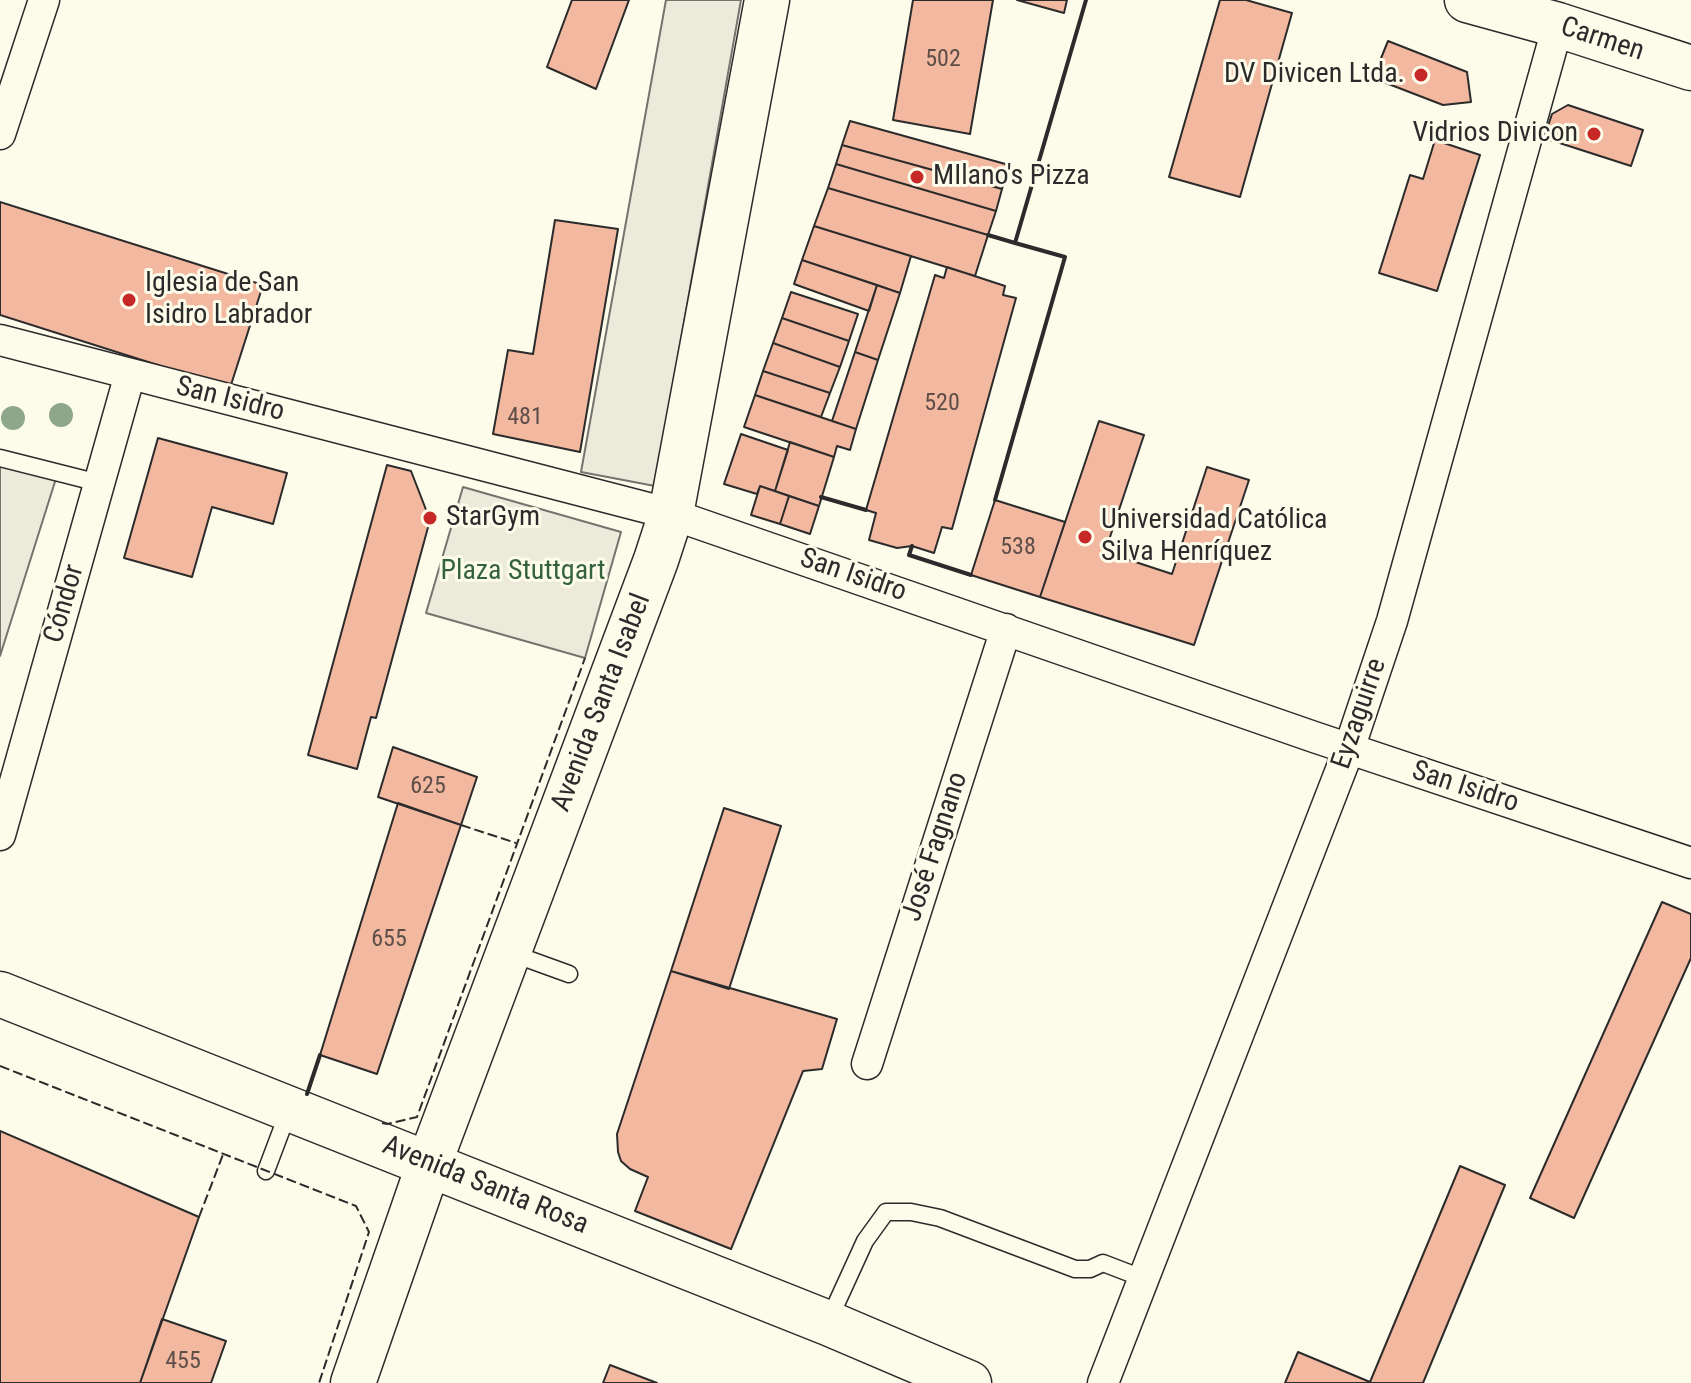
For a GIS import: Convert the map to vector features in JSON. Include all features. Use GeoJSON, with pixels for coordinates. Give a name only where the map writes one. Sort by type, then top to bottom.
{"type":"FeatureCollection","features":[{"type":"Feature","properties":{"kind":"main road","name":"Avenida Santa Isabel"},"geometry":{"type":"LineString","coordinates":[[353,1383],[429,1164],[671,514],[767,0]]}},
{"type":"Feature","properties":{"kind":"main road","name":"Carmen"},"geometry":{"type":"LineString","coordinates":[[1467,0],[1558,25],[1691,68]]}},
{"type":"Feature","properties":{"kind":"main road","name":"Avenida Santa Rosa"},"geometry":{"type":"LineString","coordinates":[[0,994],[828,1323],[969,1383]]}},
{"type":"Feature","properties":{"kind":"street"},"geometry":{"type":"LineString","coordinates":[[0,134],[44,0]]}},
{"type":"Feature","properties":{"kind":"street","name":"Eyzaguirre"},"geometry":{"type":"LineString","coordinates":[[1103,1383],[1349,749],[1392,621],[1558,25]]}},
{"type":"Feature","properties":{"kind":"street","name":"San Isidro"},"geometry":{"type":"LineString","coordinates":[[0,340],[671,514],[1349,749],[1691,863]]}},
{"type":"Feature","properties":{"kind":"street","name":"Cóndor"},"geometry":{"type":"LineString","coordinates":[[0,835],[130,374]]}},
{"type":"Feature","properties":{"kind":"street","name":"José Fagnano"},"geometry":{"type":"LineString","coordinates":[[867,1064],[1006,629]]}},
{"type":"Feature","properties":{"kind":"lane"},"geometry":{"type":"LineString","coordinates":[[0,458],[99,483]]}},
{"type":"Feature","properties":{"kind":"lane"},"geometry":{"type":"LineString","coordinates":[[508,952],[569,974]]}},
{"type":"Feature","properties":{"kind":"lane"},"geometry":{"type":"LineString","coordinates":[[266,1171],[289,1109]]}},
{"type":"Feature","properties":{"kind":"lane"},"geometry":{"type":"LineString","coordinates":[[828,1323],[865,1241],[886,1212],[911,1212],[940,1218],[1075,1269],[1090,1269],[1103,1263],[1142,1278]]}},
{"type":"Feature","properties":{"kind":"green space"},"geometry":{"type":"Polygon","coordinates":[[[666,0],[741,0],[655,486],[581,472],[666,0]]]}},
{"type":"Feature","properties":{"kind":"green space","name":"Plaza Stuttgart"},"geometry":{"type":"Polygon","coordinates":[[[463,487],[621,532],[585,658],[426,613],[463,487]]]}},
{"type":"Feature","properties":{"kind":"shaded area"},"geometry":{"type":"Polygon","coordinates":[[[0,450],[59,469],[0,656],[0,450]]]}},
{"type":"Feature","properties":{"kind":"building"},"geometry":{"type":"Polygon","coordinates":[[[572,0],[629,0],[596,89],[547,67],[572,0]]]}},
{"type":"Feature","properties":{"kind":"building"},"geometry":{"type":"Polygon","coordinates":[[[913,0],[993,0],[970,134],[893,120],[913,0]]]}},
{"type":"Feature","properties":{"kind":"building"},"geometry":{"type":"Polygon","coordinates":[[[1017,0],[1067,0],[1064,13],[1017,0]]]}},
{"type":"Feature","properties":{"kind":"building"},"geometry":{"type":"Polygon","coordinates":[[[1220,0],[1246,0],[1292,13],[1240,197],[1169,177],[1220,0]]]}},
{"type":"Feature","properties":{"kind":"building","name":"DV Divicen Ltda."},"geometry":{"type":"Polygon","coordinates":[[[1388,41],[1467,72],[1471,102],[1443,105],[1373,78],[1388,41]]]}},
{"type":"Feature","properties":{"kind":"building","name":"Vidrios Divicon"},"geometry":{"type":"Polygon","coordinates":[[[1568,105],[1643,130],[1631,166],[1544,138],[1552,114],[1568,105]]]}},
{"type":"Feature","properties":{"kind":"building"},"geometry":{"type":"Polygon","coordinates":[[[850,121],[1009,165],[1002,189],[842,145],[850,121]]]}},
{"type":"Feature","properties":{"kind":"building"},"geometry":{"type":"Polygon","coordinates":[[[1435,140],[1480,155],[1437,291],[1379,273],[1410,175],[1423,179],[1435,140]]]}},
{"type":"Feature","properties":{"kind":"building","name":"MIlano's Pizza"},"geometry":{"type":"Polygon","coordinates":[[[842,145],[1002,189],[996,211],[836,164],[842,145]]]}},
{"type":"Feature","properties":{"kind":"building"},"geometry":{"type":"Polygon","coordinates":[[[836,164],[996,211],[988,235],[828,188],[836,164]]]}},
{"type":"Feature","properties":{"kind":"building"},"geometry":{"type":"Polygon","coordinates":[[[828,188],[988,235],[975,276],[814,226],[828,188]]]}},
{"type":"Feature","properties":{"kind":"building","name":"Iglesia de San Isidro Labrador"},"geometry":{"type":"Polygon","coordinates":[[[0,202],[263,285],[230,388],[0,315],[0,202]]]}},
{"type":"Feature","properties":{"kind":"building"},"geometry":{"type":"Polygon","coordinates":[[[555,220],[618,229],[580,452],[493,434],[508,350],[533,354],[555,220]]]}},
{"type":"Feature","properties":{"kind":"building"},"geometry":{"type":"Polygon","coordinates":[[[814,226],[911,256],[900,293],[802,260],[814,226]]]}},
{"type":"Feature","properties":{"kind":"building"},"geometry":{"type":"Polygon","coordinates":[[[802,260],[877,285],[869,311],[794,284],[802,260]]]}},
{"type":"Feature","properties":{"kind":"building"},"geometry":{"type":"Polygon","coordinates":[[[947,267],[1005,286],[1003,295],[1016,298],[952,529],[942,527],[934,553],[912,546],[897,548],[869,540],[876,513],[866,510],[935,275],[944,278],[947,267]]]}},
{"type":"Feature","properties":{"kind":"building"},"geometry":{"type":"Polygon","coordinates":[[[877,285],[900,293],[878,360],[855,352],[877,285]]]}},
{"type":"Feature","properties":{"kind":"building"},"geometry":{"type":"Polygon","coordinates":[[[791,292],[858,314],[849,341],[782,318],[791,292]]]}},
{"type":"Feature","properties":{"kind":"building"},"geometry":{"type":"Polygon","coordinates":[[[782,318],[849,341],[840,367],[773,343],[782,318]]]}},
{"type":"Feature","properties":{"kind":"building"},"geometry":{"type":"Polygon","coordinates":[[[773,343],[840,367],[830,393],[763,371],[773,343]]]}},
{"type":"Feature","properties":{"kind":"building"},"geometry":{"type":"Polygon","coordinates":[[[855,352],[878,360],[856,429],[832,421],[855,352]]]}},
{"type":"Feature","properties":{"kind":"building"},"geometry":{"type":"Polygon","coordinates":[[[763,371],[830,393],[821,417],[755,395],[763,371]]]}},
{"type":"Feature","properties":{"kind":"building"},"geometry":{"type":"Polygon","coordinates":[[[755,395],[856,429],[850,450],[837,446],[834,457],[744,427],[755,395]]]}},
{"type":"Feature","properties":{"kind":"building","name":"Universidad Católica Silva Henríquez"},"geometry":{"type":"Polygon","coordinates":[[[1099,421],[1144,435],[1105,552],[1172,574],[1207,467],[1249,480],[1194,645],[1040,597],[1099,421]]]}},
{"type":"Feature","properties":{"kind":"building"},"geometry":{"type":"Polygon","coordinates":[[[741,434],[788,450],[775,491],[760,486],[757,494],[724,484],[741,434]]]}},
{"type":"Feature","properties":{"kind":"building"},"geometry":{"type":"Polygon","coordinates":[[[158,438],[287,473],[273,524],[212,507],[192,577],[124,558],[158,438]]]}},
{"type":"Feature","properties":{"kind":"building"},"geometry":{"type":"Polygon","coordinates":[[[790,442],[834,457],[819,506],[775,491],[790,442]]]}},
{"type":"Feature","properties":{"kind":"building"},"geometry":{"type":"Polygon","coordinates":[[[387,465],[411,471],[430,520],[376,718],[371,717],[357,769],[308,755],[387,465]]]}},
{"type":"Feature","properties":{"kind":"building"},"geometry":{"type":"Polygon","coordinates":[[[760,486],[789,496],[780,524],[751,515],[760,486]]]}},
{"type":"Feature","properties":{"kind":"building"},"geometry":{"type":"Polygon","coordinates":[[[789,496],[819,506],[810,534],[780,524],[789,496]]]}},
{"type":"Feature","properties":{"kind":"building"},"geometry":{"type":"Polygon","coordinates":[[[995,500],[1065,522],[1040,597],[971,575],[995,500]]]}},
{"type":"Feature","properties":{"kind":"building"},"geometry":{"type":"Polygon","coordinates":[[[393,747],[477,777],[461,825],[378,797],[393,747]]]}},
{"type":"Feature","properties":{"kind":"building"},"geometry":{"type":"Polygon","coordinates":[[[398,803],[461,825],[377,1074],[320,1055],[398,803]]]}},
{"type":"Feature","properties":{"kind":"building"},"geometry":{"type":"Polygon","coordinates":[[[724,808],[781,826],[729,989],[671,971],[724,808]]]}},
{"type":"Feature","properties":{"kind":"building"},"geometry":{"type":"Polygon","coordinates":[[[1662,902],[1691,914],[1691,958],[1574,1218],[1530,1198],[1662,902]]]}},
{"type":"Feature","properties":{"kind":"building"},"geometry":{"type":"Polygon","coordinates":[[[671,971],[837,1019],[822,1069],[803,1071],[731,1249],[635,1211],[648,1177],[630,1169],[621,1161],[618,1152],[617,1134],[671,971]]]}},
{"type":"Feature","properties":{"kind":"building"},"geometry":{"type":"Polygon","coordinates":[[[0,1131],[199,1217],[140,1383],[0,1383],[0,1131]]]}},
{"type":"Feature","properties":{"kind":"building"},"geometry":{"type":"Polygon","coordinates":[[[1460,1166],[1505,1185],[1423,1383],[1285,1383],[1298,1352],[1370,1382],[1460,1166]]]}},
{"type":"Feature","properties":{"kind":"building"},"geometry":{"type":"Polygon","coordinates":[[[162,1319],[226,1341],[211,1383],[140,1383],[162,1319]]]}},
{"type":"Feature","properties":{"kind":"building"},"geometry":{"type":"Polygon","coordinates":[[[610,1365],[657,1383],[603,1383],[610,1365]]]}},
{"type":"Feature","properties":{"kind":"fence"},"geometry":{"type":"LineString","coordinates":[[382,1123],[417,1117],[585,658]]}},
{"type":"Feature","properties":{"kind":"fence"},"geometry":{"type":"LineString","coordinates":[[461,825],[516,843]]}},
{"type":"Feature","properties":{"kind":"fence"},"geometry":{"type":"LineString","coordinates":[[0,1066],[356,1206],[369,1232],[319,1383]]}},
{"type":"Feature","properties":{"kind":"fence"},"geometry":{"type":"LineString","coordinates":[[199,1217],[224,1152]]}},
{"type":"Feature","properties":{"kind":"wall"},"geometry":{"type":"LineString","coordinates":[[988,235],[1015,243],[1086,0]]}},
{"type":"Feature","properties":{"kind":"wall"},"geometry":{"type":"LineString","coordinates":[[995,500],[1065,257],[1015,243]]}},
{"type":"Feature","properties":{"kind":"wall"},"geometry":{"type":"LineString","coordinates":[[821,497],[866,510]]}},
{"type":"Feature","properties":{"kind":"wall"},"geometry":{"type":"LineString","coordinates":[[912,546],[909,555],[971,575]]}},
{"type":"Feature","properties":{"kind":"wall"},"geometry":{"type":"LineString","coordinates":[[307,1094],[320,1055]]}},
{"type":"Feature","properties":{"kind":"place","name":"DV Divicen Ltda."},"geometry":{"type":"Point","coordinates":[1421,75]}},
{"type":"Feature","properties":{"kind":"place","name":"Vidrios Divicon"},"geometry":{"type":"Point","coordinates":[1594,134]}},
{"type":"Feature","properties":{"kind":"place","name":"MIlano's Pizza"},"geometry":{"type":"Point","coordinates":[917,177]}},
{"type":"Feature","properties":{"kind":"place","name":"Iglesia de San Isidro Labrador"},"geometry":{"type":"Point","coordinates":[129,300]}},
{"type":"Feature","properties":{"kind":"place","name":"StarGym"},"geometry":{"type":"Point","coordinates":[430,518]}},
{"type":"Feature","properties":{"kind":"place","name":"Universidad Católica Silva Henríquez"},"geometry":{"type":"Point","coordinates":[1085,537]}}]}
